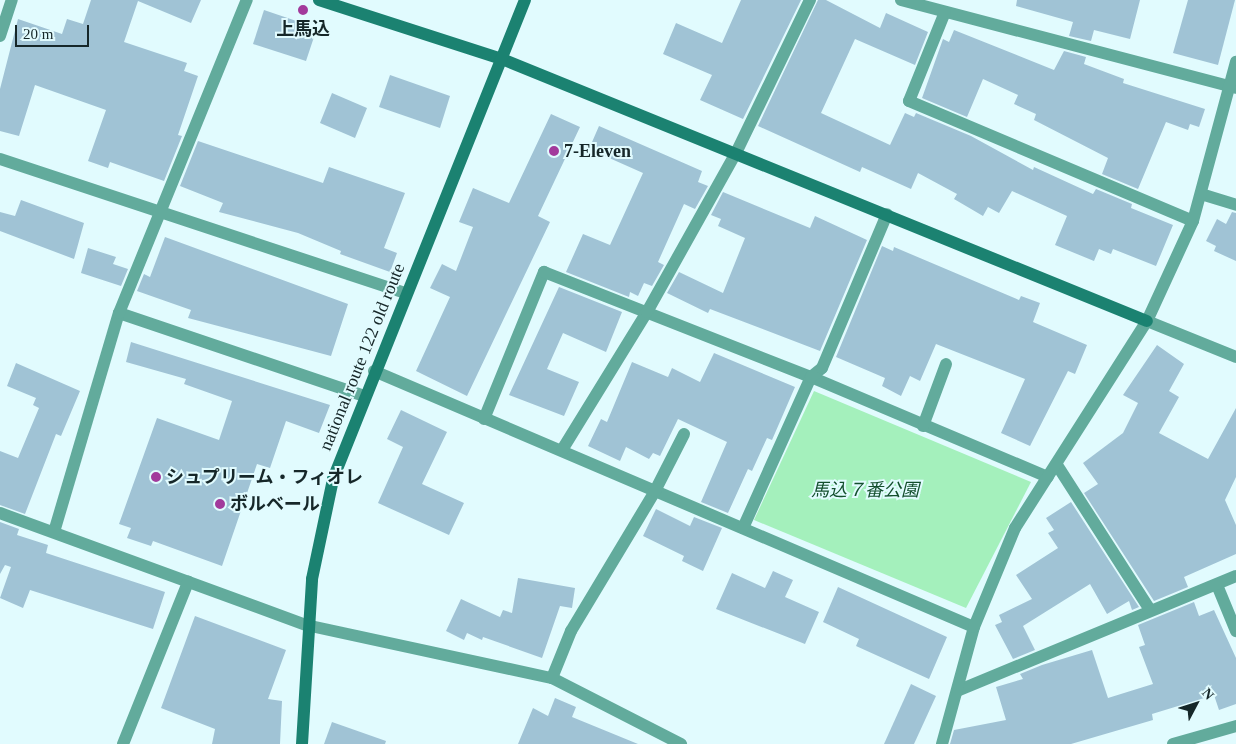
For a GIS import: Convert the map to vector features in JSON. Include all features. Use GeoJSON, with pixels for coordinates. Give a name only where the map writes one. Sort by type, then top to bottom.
{"type":"FeatureCollection","features":[{"type":"Feature","properties":{"kind":"street"},"geometry":{"type":"LineString","coordinates":[[0,36],[12,0]]}},
{"type":"Feature","properties":{"kind":"street"},"geometry":{"type":"LineString","coordinates":[[54,532],[119,314],[246,0]]}},
{"type":"Feature","properties":{"kind":"street"},"geometry":{"type":"LineString","coordinates":[[318,0],[502,59],[888,214],[1236,357]]}},
{"type":"Feature","properties":{"kind":"street","name":"national route 122 old route"},"geometry":{"type":"LineString","coordinates":[[302,744],[306,625],[321,525],[364,396],[525,0]]}},
{"type":"Feature","properties":{"kind":"street"},"geometry":{"type":"LineString","coordinates":[[562,450],[647,312],[736,153],[810,0]]}},
{"type":"Feature","properties":{"kind":"street"},"geometry":{"type":"LineString","coordinates":[[901,0],[1233,87]]}},
{"type":"Feature","properties":{"kind":"street"},"geometry":{"type":"LineString","coordinates":[[945,12],[909,101],[1193,221]]}},
{"type":"Feature","properties":{"kind":"street"},"geometry":{"type":"LineString","coordinates":[[942,744],[974,627],[1015,528],[1146,321],[1193,221],[1233,87],[1236,62]]}},
{"type":"Feature","properties":{"kind":"street"},"geometry":{"type":"LineString","coordinates":[[0,159],[406,292]]}},
{"type":"Feature","properties":{"kind":"street"},"geometry":{"type":"LineString","coordinates":[[1201,194],[1236,205]]}},
{"type":"Feature","properties":{"kind":"street"},"geometry":{"type":"LineString","coordinates":[[742,528],[811,377],[822,368],[888,214]]}},
{"type":"Feature","properties":{"kind":"street"},"geometry":{"type":"LineString","coordinates":[[484,419],[544,272],[811,377],[923,426],[1048,477]]}},
{"type":"Feature","properties":{"kind":"street"},"geometry":{"type":"LineString","coordinates":[[119,314],[364,396]]}},
{"type":"Feature","properties":{"kind":"street"},"geometry":{"type":"LineString","coordinates":[[923,426],[946,364]]}},
{"type":"Feature","properties":{"kind":"street"},"geometry":{"type":"LineString","coordinates":[[374,371],[974,627]]}},
{"type":"Feature","properties":{"kind":"street"},"geometry":{"type":"LineString","coordinates":[[552,678],[571,631],[655,491],[684,434]]}},
{"type":"Feature","properties":{"kind":"street"},"geometry":{"type":"LineString","coordinates":[[1056,465],[1150,610]]}},
{"type":"Feature","properties":{"kind":"street"},"geometry":{"type":"LineString","coordinates":[[0,513],[306,625],[552,678],[680,744]]}},
{"type":"Feature","properties":{"kind":"street"},"geometry":{"type":"LineString","coordinates":[[958,691],[1236,576]]}},
{"type":"Feature","properties":{"kind":"street"},"geometry":{"type":"LineString","coordinates":[[123,744],[188,582]]}},
{"type":"Feature","properties":{"kind":"street"},"geometry":{"type":"LineString","coordinates":[[1217,585],[1236,631]]}},
{"type":"Feature","properties":{"kind":"street"},"geometry":{"type":"LineString","coordinates":[[1173,744],[1236,726]]}},
{"type":"Feature","properties":{"kind":"green space","name":"馬込７番公園"},"geometry":{"type":"Polygon","coordinates":[[[814,391],[1031,482],[966,608],[754,520],[814,391]]]}},
{"type":"Feature","properties":{"kind":"building"},"geometry":{"type":"Polygon","coordinates":[[[91,0],[201,0],[191,23],[138,1],[124,42],[187,63],[184,71],[198,76],[178,135],[182,136],[164,181],[110,162],[108,168],[88,161],[106,110],[35,85],[19,136],[0,131],[0,89],[18,19],[62,34],[67,19],[83,24],[91,0]]]}},
{"type":"Feature","properties":{"kind":"building"},"geometry":{"type":"Polygon","coordinates":[[[741,0],[801,0],[743,119],[700,100],[712,75],[663,54],[676,23],[722,43],[741,0]]]}},
{"type":"Feature","properties":{"kind":"building"},"geometry":{"type":"Polygon","coordinates":[[[818,0],[826,0],[880,28],[886,13],[928,32],[915,65],[855,39],[821,113],[890,145],[905,113],[914,117],[916,113],[971,136],[1033,170],[1034,167],[1093,194],[1096,189],[1132,204],[1131,208],[1173,225],[1156,266],[1113,249],[1111,254],[1099,249],[1094,261],[1055,245],[1067,216],[1012,191],[999,213],[988,207],[983,216],[954,199],[957,194],[918,173],[911,189],[862,167],[860,172],[758,126],[818,0]]]}},
{"type":"Feature","properties":{"kind":"building"},"geometry":{"type":"Polygon","coordinates":[[[1017,0],[1140,0],[1130,39],[1094,30],[1091,41],[1069,36],[1073,22],[1016,6],[1017,0]]]}},
{"type":"Feature","properties":{"kind":"building"},"geometry":{"type":"Polygon","coordinates":[[[1188,0],[1235,0],[1218,65],[1173,53],[1188,0]]]}},
{"type":"Feature","properties":{"kind":"building"},"geometry":{"type":"Polygon","coordinates":[[[264,10],[317,28],[306,61],[253,44],[264,10]]]}},
{"type":"Feature","properties":{"kind":"building"},"geometry":{"type":"Polygon","coordinates":[[[954,30],[1054,70],[1064,51],[1086,57],[1084,64],[1124,79],[1123,83],[1205,109],[1199,127],[1190,124],[1188,130],[1166,122],[1138,189],[1102,174],[1108,158],[1034,120],[1036,114],[1014,104],[1018,95],[983,79],[967,117],[922,98],[943,39],[949,42],[954,30]]]}},
{"type":"Feature","properties":{"kind":"building"},"geometry":{"type":"Polygon","coordinates":[[[390,75],[450,96],[440,128],[379,107],[390,75]]]}},
{"type":"Feature","properties":{"kind":"building"},"geometry":{"type":"Polygon","coordinates":[[[332,93],[367,108],[355,138],[320,123],[332,93]]]}},
{"type":"Feature","properties":{"kind":"building"},"geometry":{"type":"Polygon","coordinates":[[[551,114],[580,127],[538,216],[550,222],[467,396],[416,371],[450,297],[430,288],[442,264],[456,271],[473,227],[459,222],[473,188],[509,203],[551,114]]]}},
{"type":"Feature","properties":{"kind":"building"},"geometry":{"type":"Polygon","coordinates":[[[599,126],[702,171],[698,182],[708,186],[695,209],[684,204],[658,262],[664,265],[652,286],[644,283],[638,296],[630,292],[629,297],[566,272],[583,234],[610,245],[643,173],[589,149],[599,126]]]}},
{"type":"Feature","properties":{"kind":"building"},"geometry":{"type":"Polygon","coordinates":[[[198,141],[323,183],[329,167],[405,193],[384,248],[397,253],[390,272],[340,254],[341,251],[298,233],[219,212],[223,203],[180,186],[198,141]]]}},
{"type":"Feature","properties":{"kind":"building"},"geometry":{"type":"Polygon","coordinates":[[[723,192],[810,228],[815,216],[867,240],[820,351],[710,309],[708,313],[667,293],[679,272],[723,293],[745,238],[718,226],[721,219],[711,215],[723,192]]]}},
{"type":"Feature","properties":{"kind":"building"},"geometry":{"type":"Polygon","coordinates":[[[21,200],[84,223],[74,259],[0,231],[0,212],[15,216],[21,200]]]}},
{"type":"Feature","properties":{"kind":"building"},"geometry":{"type":"Polygon","coordinates":[[[1232,212],[1236,213],[1236,261],[1214,251],[1216,246],[1206,241],[1217,219],[1226,224],[1232,212]]]}},
{"type":"Feature","properties":{"kind":"building"},"geometry":{"type":"Polygon","coordinates":[[[165,237],[348,304],[331,356],[188,318],[191,310],[137,291],[144,274],[150,277],[165,237]]]}},
{"type":"Feature","properties":{"kind":"building"},"geometry":{"type":"Polygon","coordinates":[[[882,246],[893,251],[894,247],[1019,300],[1021,296],[1040,303],[1033,322],[1087,345],[1075,374],[1068,371],[1030,446],[1001,433],[1025,379],[936,344],[920,381],[910,376],[901,396],[882,386],[885,378],[836,357],[882,246]]]}},
{"type":"Feature","properties":{"kind":"building"},"geometry":{"type":"Polygon","coordinates":[[[88,248],[116,257],[113,264],[128,269],[121,286],[81,273],[88,248]]]}},
{"type":"Feature","properties":{"kind":"building"},"geometry":{"type":"Polygon","coordinates":[[[559,287],[622,312],[606,352],[563,333],[547,369],[579,382],[564,416],[509,395],[559,287]]]}},
{"type":"Feature","properties":{"kind":"building"},"geometry":{"type":"Polygon","coordinates":[[[131,342],[330,405],[319,433],[286,421],[270,468],[257,464],[222,566],[153,541],[151,546],[127,538],[131,528],[119,524],[157,418],[219,440],[232,401],[184,384],[186,379],[126,362],[131,342]]]}},
{"type":"Feature","properties":{"kind":"building"},"geometry":{"type":"Polygon","coordinates":[[[1157,345],[1184,364],[1169,391],[1179,397],[1159,433],[1208,459],[1236,408],[1236,477],[1225,500],[1236,525],[1236,554],[1184,577],[1188,587],[1154,601],[1084,493],[1098,484],[1083,463],[1123,433],[1138,403],[1123,395],[1157,345]]]}},
{"type":"Feature","properties":{"kind":"building"},"geometry":{"type":"Polygon","coordinates":[[[714,353],[795,387],[772,440],[767,438],[752,471],[748,469],[728,513],[701,502],[727,442],[678,419],[660,456],[653,453],[649,459],[626,447],[620,461],[588,446],[601,419],[607,422],[632,362],[668,377],[672,368],[700,382],[714,353]]]}},
{"type":"Feature","properties":{"kind":"building"},"geometry":{"type":"Polygon","coordinates":[[[16,363],[80,391],[61,436],[56,434],[25,514],[0,505],[0,451],[18,458],[39,408],[33,405],[36,398],[7,386],[16,363]]]}},
{"type":"Feature","properties":{"kind":"building"},"geometry":{"type":"Polygon","coordinates":[[[401,410],[447,432],[422,484],[464,503],[449,535],[378,503],[403,447],[387,439],[401,410]]]}},
{"type":"Feature","properties":{"kind":"building"},"geometry":{"type":"Polygon","coordinates":[[[1071,502],[1139,607],[1132,610],[1129,601],[1107,614],[1090,584],[1023,626],[1035,650],[1013,659],[995,625],[1002,622],[999,615],[1032,599],[1016,575],[1058,548],[1048,533],[1054,530],[1046,518],[1071,502]]]}},
{"type":"Feature","properties":{"kind":"building"},"geometry":{"type":"Polygon","coordinates":[[[656,509],[690,526],[694,517],[722,528],[703,571],[682,561],[684,556],[643,536],[656,509]]]}},
{"type":"Feature","properties":{"kind":"building"},"geometry":{"type":"Polygon","coordinates":[[[0,522],[19,529],[17,535],[48,545],[46,553],[165,592],[153,629],[30,590],[23,608],[0,598],[11,567],[5,565],[0,574],[0,522]]]}},
{"type":"Feature","properties":{"kind":"building"},"geometry":{"type":"Polygon","coordinates":[[[773,571],[793,580],[785,597],[819,612],[805,644],[716,609],[732,573],[765,588],[773,571]]]}},
{"type":"Feature","properties":{"kind":"building"},"geometry":{"type":"Polygon","coordinates":[[[518,578],[575,588],[572,608],[560,606],[542,658],[483,637],[482,640],[467,633],[464,640],[446,631],[461,599],[500,617],[503,610],[512,613],[518,578]]]}},
{"type":"Feature","properties":{"kind":"building"},"geometry":{"type":"Polygon","coordinates":[[[838,587],[947,637],[929,679],[856,646],[859,639],[823,622],[838,587]]]}},
{"type":"Feature","properties":{"kind":"building"},"geometry":{"type":"Polygon","coordinates":[[[1194,602],[1199,616],[1214,610],[1236,658],[1236,704],[1219,710],[1214,695],[1152,714],[1153,720],[1071,744],[950,744],[954,730],[1006,720],[996,687],[1023,679],[1020,674],[1042,665],[1092,650],[1108,698],[1153,684],[1139,647],[1145,645],[1138,625],[1194,602]]]}},
{"type":"Feature","properties":{"kind":"building"},"geometry":{"type":"Polygon","coordinates":[[[195,616],[286,650],[268,699],[282,701],[280,744],[212,744],[215,729],[161,708],[195,616]]]}},
{"type":"Feature","properties":{"kind":"building"},"geometry":{"type":"Polygon","coordinates":[[[911,684],[936,696],[914,744],[884,744],[911,684]]]}},
{"type":"Feature","properties":{"kind":"building"},"geometry":{"type":"Polygon","coordinates":[[[555,698],[576,707],[572,717],[638,744],[518,744],[533,708],[548,716],[555,698]]]}},
{"type":"Feature","properties":{"kind":"building"},"geometry":{"type":"Polygon","coordinates":[[[332,722],[386,741],[385,744],[324,744],[332,722]]]}},
{"type":"Feature","properties":{"kind":"place","name":"上馬込"},"geometry":{"type":"Point","coordinates":[303,10]}},
{"type":"Feature","properties":{"kind":"place","name":"7-Eleven"},"geometry":{"type":"Point","coordinates":[554,151]}},
{"type":"Feature","properties":{"kind":"place","name":"シュプリーム・フィオレ"},"geometry":{"type":"Point","coordinates":[156,477]}},
{"type":"Feature","properties":{"kind":"place","name":"ボルベール"},"geometry":{"type":"Point","coordinates":[220,504]}}]}
